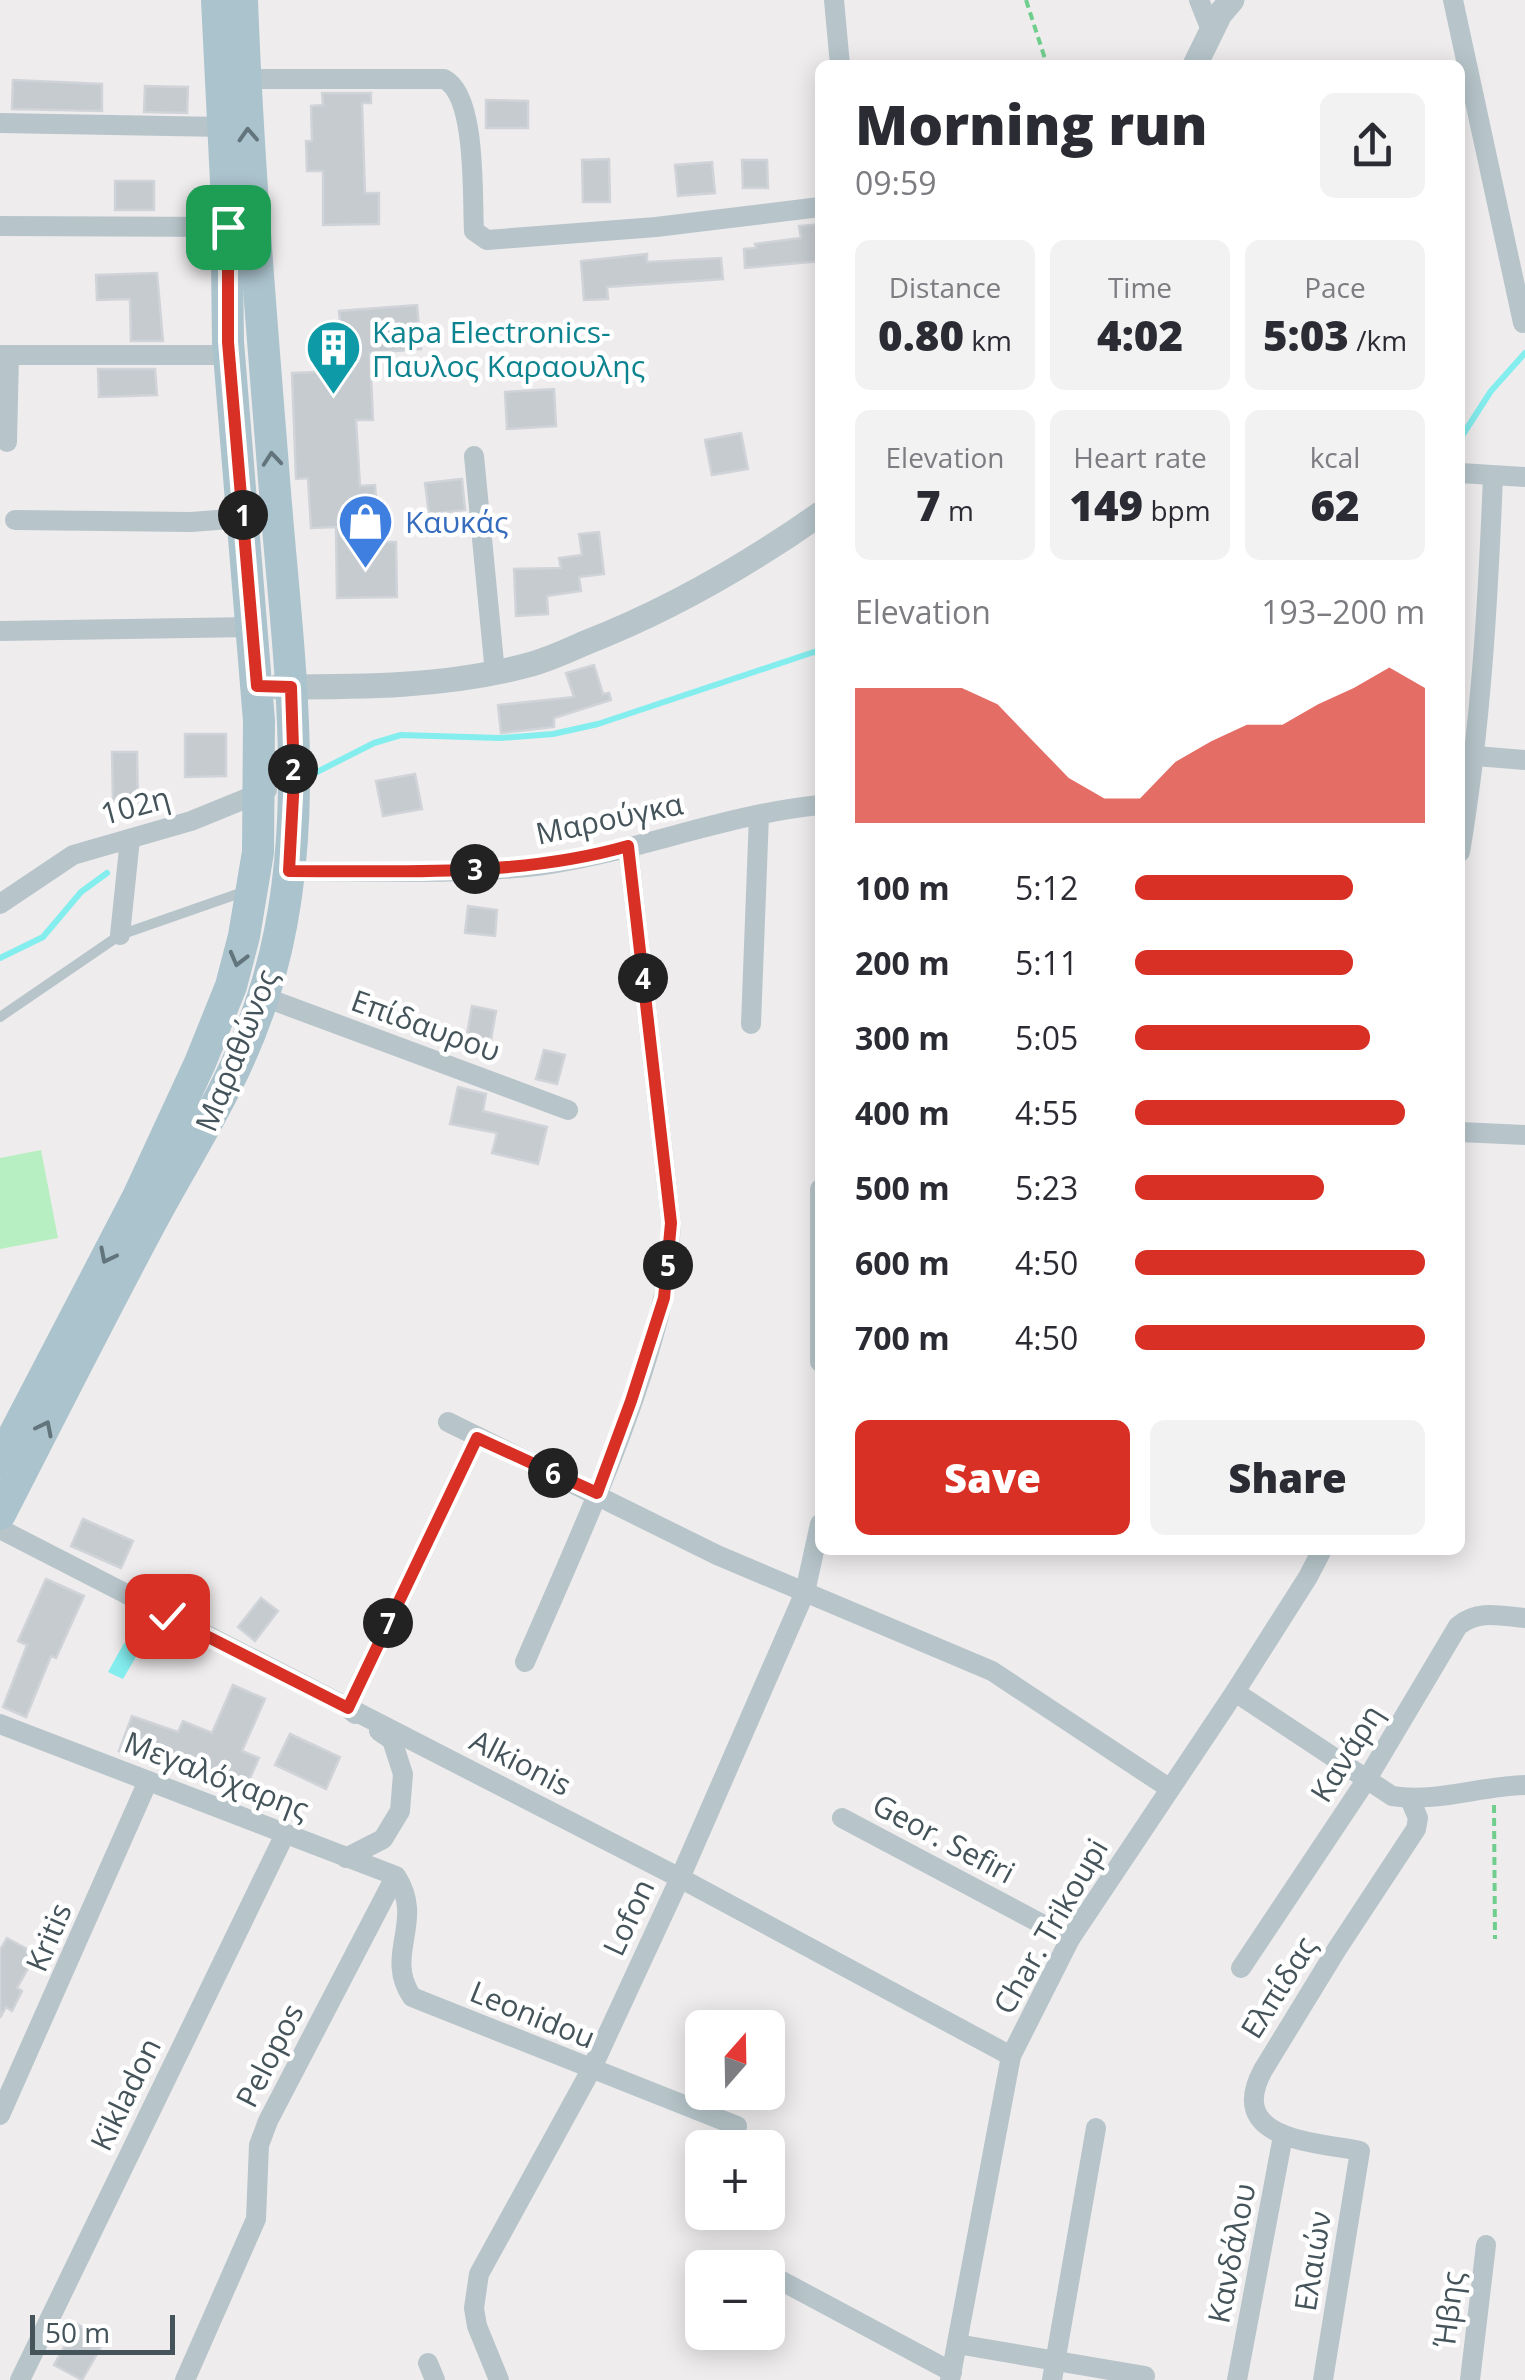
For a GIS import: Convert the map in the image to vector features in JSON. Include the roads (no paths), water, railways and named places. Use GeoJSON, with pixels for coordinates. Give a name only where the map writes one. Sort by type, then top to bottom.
{"type":"FeatureCollection","features":[{"type":"Feature","properties":{"kind":"main road","name":"Μαραθώνος"},"geometry":{"type":"LineString","coordinates":[[0,1462],[138,1197],[200,1063],[231,986],[258,852],[257,686],[229,355],[228,227],[217,0]]}},
{"type":"Feature","properties":{"kind":"main road","name":"Μαραθώνος"},"geometry":{"type":"LineString","coordinates":[[0,1514],[158,1208],[210,1123],[264,997],[278,944],[289,871],[294,778],[291,687],[252,201],[242,0]]}},
{"type":"Feature","properties":{"kind":"street"},"geometry":{"type":"LineString","coordinates":[[834,0],[840,60]]}},
{"type":"Feature","properties":{"kind":"street"},"geometry":{"type":"LineString","coordinates":[[1199,0],[1211,30]]}},
{"type":"Feature","properties":{"kind":"street"},"geometry":{"type":"LineString","coordinates":[[1197,60],[1211,30],[1232,0]]}},
{"type":"Feature","properties":{"kind":"street"},"geometry":{"type":"LineString","coordinates":[[1454,0],[1523,323]]}},
{"type":"Feature","properties":{"kind":"street"},"geometry":{"type":"LineString","coordinates":[[245,80],[444,79],[453,83],[466,108],[474,231],[487,240],[656,227],[815,209]]}},
{"type":"Feature","properties":{"kind":"street"},"geometry":{"type":"LineString","coordinates":[[0,123],[224,127]]}},
{"type":"Feature","properties":{"kind":"street"},"geometry":{"type":"LineString","coordinates":[[0,226],[228,227]]}},
{"type":"Feature","properties":{"kind":"street"},"geometry":{"type":"LineString","coordinates":[[7,442],[4,356],[229,355]]}},
{"type":"Feature","properties":{"kind":"street"},"geometry":{"type":"LineString","coordinates":[[474,456],[495,673]]}},
{"type":"Feature","properties":{"kind":"street"},"geometry":{"type":"LineString","coordinates":[[1465,473],[1525,477]]}},
{"type":"Feature","properties":{"kind":"street"},"geometry":{"type":"LineString","coordinates":[[1465,822],[1476,756],[1487,623],[1493,476]]}},
{"type":"Feature","properties":{"kind":"street"},"geometry":{"type":"LineString","coordinates":[[14,520],[191,522],[243,518]]}},
{"type":"Feature","properties":{"kind":"street"},"geometry":{"type":"LineString","coordinates":[[257,686],[371,686],[495,673],[532,664],[620,630],[746,566],[815,518]]}},
{"type":"Feature","properties":{"kind":"street"},"geometry":{"type":"LineString","coordinates":[[0,631],[252,627]]}},
{"type":"Feature","properties":{"kind":"street"},"geometry":{"type":"LineString","coordinates":[[1476,756],[1525,760]]}},
{"type":"Feature","properties":{"kind":"street","name":"102η"},"geometry":{"type":"LineString","coordinates":[[0,904],[73,856],[191,821],[294,778]]}},
{"type":"Feature","properties":{"kind":"street","name":"Μαρούγκα"},"geometry":{"type":"LineString","coordinates":[[289,871],[509,868],[590,857],[758,815],[815,806]]}},
{"type":"Feature","properties":{"kind":"street"},"geometry":{"type":"LineString","coordinates":[[750,1024],[758,815]]}},
{"type":"Feature","properties":{"kind":"street"},"geometry":{"type":"LineString","coordinates":[[120,935],[130,839]]}},
{"type":"Feature","properties":{"kind":"street"},"geometry":{"type":"LineString","coordinates":[[524,1662],[597,1493],[664,1298],[671,1223],[628,846]]}},
{"type":"Feature","properties":{"kind":"street","name":"Επίδαυρου"},"geometry":{"type":"LineString","coordinates":[[264,997],[568,1110]]}},
{"type":"Feature","properties":{"kind":"street"},"geometry":{"type":"LineString","coordinates":[[1465,1132],[1525,1135]]}},
{"type":"Feature","properties":{"kind":"street"},"geometry":{"type":"LineString","coordinates":[[448,1422],[661,1528],[992,1671],[1169,1788]]}},
{"type":"Feature","properties":{"kind":"street"},"geometry":{"type":"LineString","coordinates":[[346,1858],[391,1830],[400,1811],[403,1774],[392,1740],[348,1708],[477,1438]]}},
{"type":"Feature","properties":{"kind":"street","name":"Alkionis"},"geometry":{"type":"LineString","coordinates":[[0,1529],[680,1878],[1011,2056]]}},
{"type":"Feature","properties":{"kind":"street","name":"Lofon"},"geometry":{"type":"LineString","coordinates":[[500,2380],[476,2326],[474,2308],[479,2274],[590,2070],[680,1878],[805,1592],[815,1547]]}},
{"type":"Feature","properties":{"kind":"street","name":"Char. Trikoupi"},"geometry":{"type":"LineString","coordinates":[[951,2376],[1011,2056],[1070,1939],[1235,1692],[1319,1555]]}},
{"type":"Feature","properties":{"kind":"street","name":"Κανάρη"},"geometry":{"type":"LineString","coordinates":[[1241,1968],[1367,1779],[1458,1626],[1469,1617],[1482,1614],[1525,1618]]}},
{"type":"Feature","properties":{"kind":"street"},"geometry":{"type":"LineString","coordinates":[[1235,1692],[1392,1796],[1410,1799],[1525,1785]]}},
{"type":"Feature","properties":{"kind":"street","name":"Μεγαλόχαρης"},"geometry":{"type":"LineString","coordinates":[[0,1724],[346,1858],[400,1884]]}},
{"type":"Feature","properties":{"kind":"street","name":"Kritis"},"geometry":{"type":"LineString","coordinates":[[0,2115],[148,1781]]}},
{"type":"Feature","properties":{"kind":"street","name":"Ελπίδας"},"geometry":{"type":"LineString","coordinates":[[1283,2136],[1258,2114],[1252,2101],[1255,2084],[1336,1949],[1416,1830],[1418,1818],[1410,1799]]}},
{"type":"Feature","properties":{"kind":"street","name":"Geor. Sefiri"},"geometry":{"type":"LineString","coordinates":[[842,1818],[1070,1939]]}},
{"type":"Feature","properties":{"kind":"street","name":"Kikladon"},"geometry":{"type":"LineString","coordinates":[[20,2380],[285,1834]]}},
{"type":"Feature","properties":{"kind":"street","name":"Leonidou"},"geometry":{"type":"LineString","coordinates":[[400,1884],[409,1900],[400,1967],[402,1982],[412,1996],[737,2126]]}},
{"type":"Feature","properties":{"kind":"street","name":"Pelopos"},"geometry":{"type":"LineString","coordinates":[[184,2380],[256,2219],[260,2145],[268,2121],[400,1884]]}},
{"type":"Feature","properties":{"kind":"street"},"geometry":{"type":"LineString","coordinates":[[1053,2370],[1096,2128]]}},
{"type":"Feature","properties":{"kind":"street","name":"Ελαιών"},"geometry":{"type":"LineString","coordinates":[[1283,2136],[1360,2151],[1323,2380]]}},
{"type":"Feature","properties":{"kind":"street","name":"Κανδάλου"},"geometry":{"type":"LineString","coordinates":[[1237,2380],[1283,2136]]}},
{"type":"Feature","properties":{"kind":"street","name":"Ήβης"},"geometry":{"type":"LineString","coordinates":[[1470,2380],[1486,2245]]}},
{"type":"Feature","properties":{"kind":"street"},"geometry":{"type":"LineString","coordinates":[[785,2283],[951,2376]]}},
{"type":"Feature","properties":{"kind":"street"},"geometry":{"type":"LineString","coordinates":[[957,2344],[1053,2370],[1145,2376]]}},
{"type":"Feature","properties":{"kind":"lane"},"geometry":{"type":"LineString","coordinates":[[0,1018],[120,935],[252,889]]}},
{"type":"Feature","properties":{"kind":"water"},"geometry":{"type":"Polygon","coordinates":[[[124,1643],[140,1650],[123,1679],[108,1672],[124,1643]]]}},
{"type":"Feature","properties":{"kind":"waterway"},"geometry":{"type":"LineString","coordinates":[[1465,431],[1491,391],[1525,353]]}},
{"type":"Feature","properties":{"kind":"waterway"},"geometry":{"type":"LineString","coordinates":[[313,774],[374,743],[401,735],[500,738],[553,734],[598,724],[815,652]]}},
{"type":"Feature","properties":{"kind":"waterway"},"geometry":{"type":"LineString","coordinates":[[0,958],[43,937],[81,892],[107,873]]}},
{"type":"Feature","properties":{"kind":"place","name":"Kapa Electronics- Παυλος Καραουλης"},"geometry":{"type":"Point","coordinates":[333,397]}},
{"type":"Feature","properties":{"kind":"place","name":"Καυκάς"},"geometry":{"type":"Point","coordinates":[366,570]}}]}
